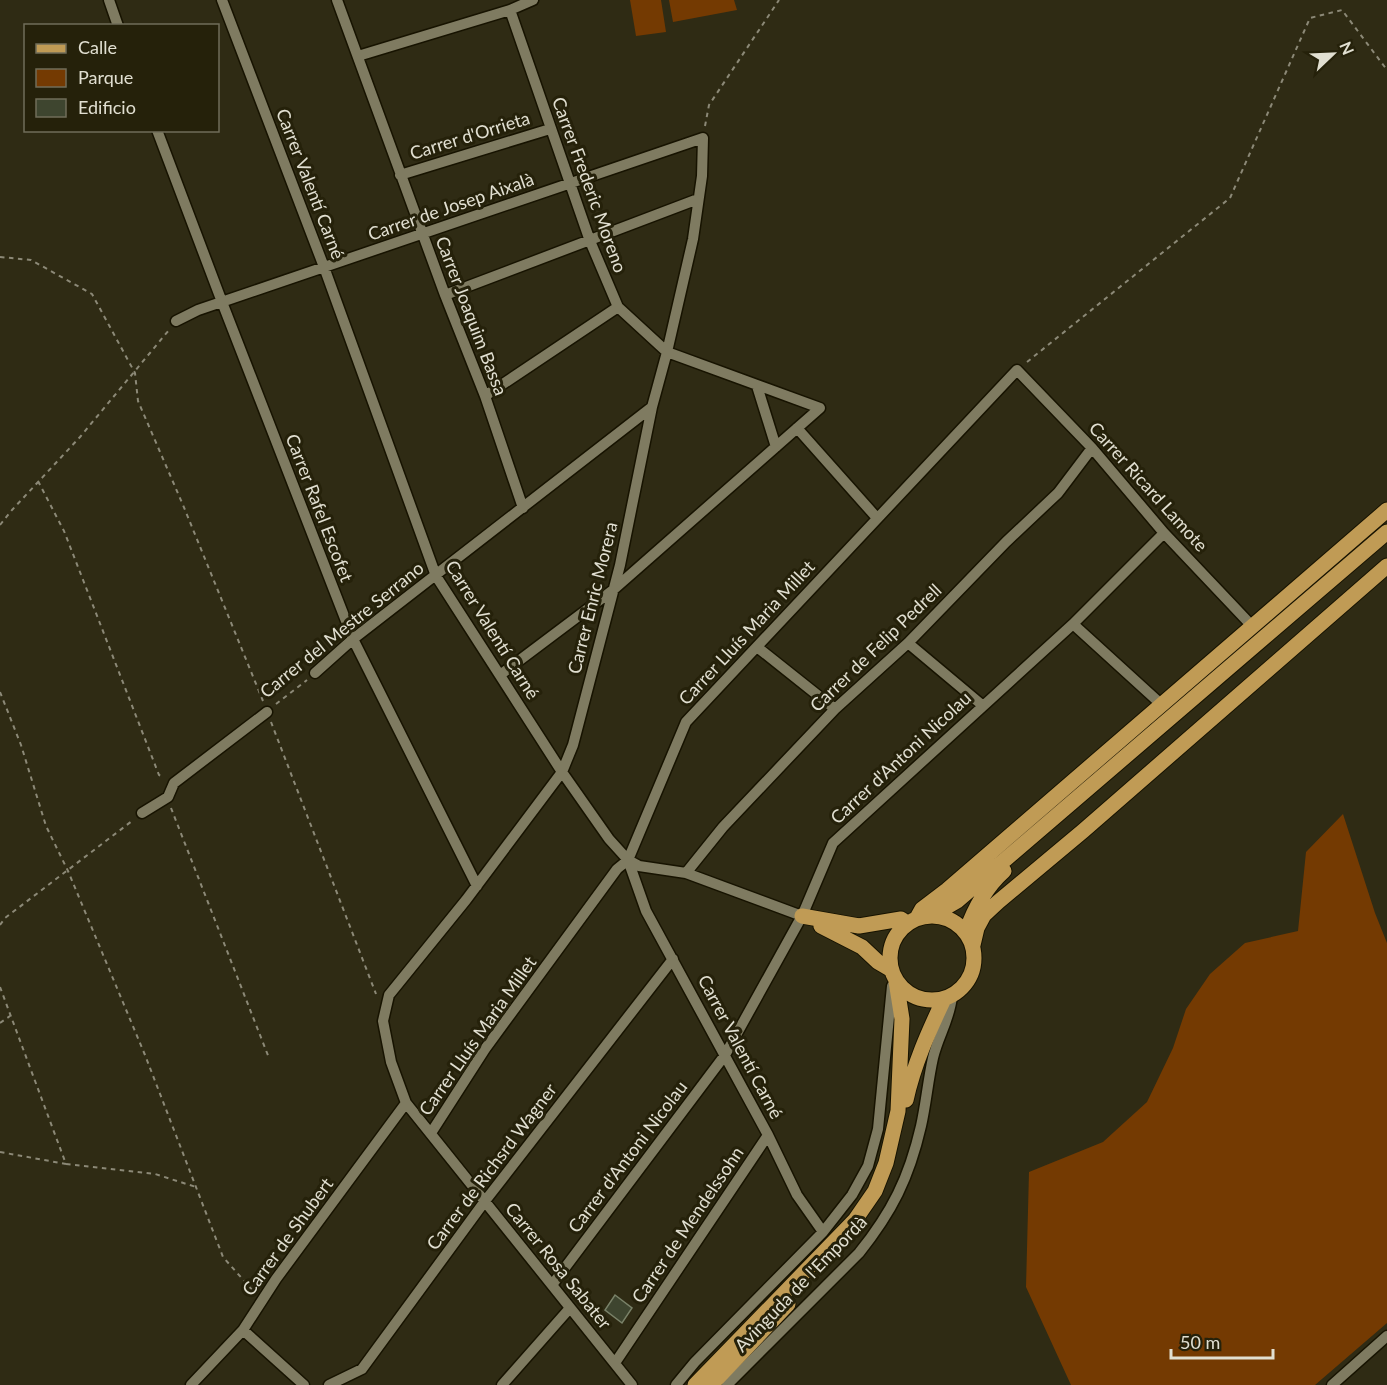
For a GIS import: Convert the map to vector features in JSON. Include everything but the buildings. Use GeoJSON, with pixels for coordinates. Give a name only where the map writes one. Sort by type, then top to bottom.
{"type":"FeatureCollection","features":[{"type":"Feature","properties":{"kind":"main road"},"geometry":{"type":"LineString","coordinates":[[918,919],[922,909],[948,890],[1387,510]]}},
{"type":"Feature","properties":{"kind":"main road"},"geometry":{"type":"LineString","coordinates":[[694,1385],[855,1220],[875,1191],[886,1163],[898,1111],[902,1019],[890,952],[895,936],[918,919],[957,901],[1387,532]]}},
{"type":"Feature","properties":{"kind":"main road"},"geometry":{"type":"LineString","coordinates":[[802,916],[862,947],[893,976],[905,991],[917,998],[930,1001],[948,998],[962,989],[969,980],[974,963],[969,939],[973,911],[992,882],[1387,540]]}},
{"type":"Feature","properties":{"kind":"main road"},"geometry":{"type":"LineString","coordinates":[[969,939],[984,915],[998,902],[1083,831],[1387,566]]}},
{"type":"Feature","properties":{"kind":"main road"},"geometry":{"type":"LineString","coordinates":[[802,916],[860,926],[901,919],[944,917],[956,923],[969,939]]}},
{"type":"Feature","properties":{"kind":"main road"},"geometry":{"type":"LineString","coordinates":[[711,1385],[865,1221],[875,1205],[890,1180],[913,1071],[925,1038],[948,998]]}},
{"type":"Feature","properties":{"kind":"street"},"geometry":{"type":"LineString","coordinates":[[108,0],[117,24]]}},
{"type":"Feature","properties":{"kind":"street","name":"Carrer Valentí Carné"},"geometry":{"type":"LineString","coordinates":[[222,0],[324,267],[436,576],[562,772],[609,838],[628,860],[646,911],[768,1135],[797,1195],[823,1232]]}},
{"type":"Feature","properties":{"kind":"street","name":"Carrer Joaquim Bassa"},"geometry":{"type":"LineString","coordinates":[[337,0],[422,234],[485,396],[523,508]]}},
{"type":"Feature","properties":{"kind":"street"},"geometry":{"type":"LineString","coordinates":[[358,56],[510,10],[532,0]]}},
{"type":"Feature","properties":{"kind":"street","name":"Carrer Frederic Moreno"},"geometry":{"type":"LineString","coordinates":[[510,10],[590,241],[618,307],[668,352]]}},
{"type":"Feature","properties":{"kind":"street","name":"Carrer d'Orrieta"},"geometry":{"type":"LineString","coordinates":[[400,175],[550,129]]}},
{"type":"Feature","properties":{"kind":"street","name":"Carrer Rafel Escofet"},"geometry":{"type":"LineString","coordinates":[[158,132],[353,639],[477,886]]}},
{"type":"Feature","properties":{"kind":"street","name":"Carrer de Josep Aixalà"},"geometry":{"type":"LineString","coordinates":[[176,321],[198,310],[703,138]]}},
{"type":"Feature","properties":{"kind":"street","name":"Carrer Enric Morera"},"geometry":{"type":"LineString","coordinates":[[386,1009],[389,994],[477,886],[562,772],[573,745],[613,590],[652,407],[668,352],[693,239],[702,176],[703,138]]}},
{"type":"Feature","properties":{"kind":"street"},"geometry":{"type":"LineString","coordinates":[[445,295],[698,199]]}},
{"type":"Feature","properties":{"kind":"street"},"geometry":{"type":"LineString","coordinates":[[485,396],[618,307]]}},
{"type":"Feature","properties":{"kind":"street"},"geometry":{"type":"LineString","coordinates":[[500,675],[613,590],[820,408],[668,352]]}},
{"type":"Feature","properties":{"kind":"street","name":"Carrer Ricard Lamote"},"geometry":{"type":"LineString","coordinates":[[1017,370],[1092,448],[1164,532],[1253,627]]}},
{"type":"Feature","properties":{"kind":"street","name":"Carrer Lluís Maria Millet"},"geometry":{"type":"LineString","coordinates":[[431,1133],[485,1049],[617,869],[628,860],[686,722],[1017,370]]}},
{"type":"Feature","properties":{"kind":"street"},"geometry":{"type":"LineString","coordinates":[[757,386],[776,447]]}},
{"type":"Feature","properties":{"kind":"street","name":"Carrer del Mestre Serrano"},"geometry":{"type":"LineString","coordinates":[[315,673],[353,639],[652,407]]}},
{"type":"Feature","properties":{"kind":"street"},"geometry":{"type":"LineString","coordinates":[[797,428],[877,518]]}},
{"type":"Feature","properties":{"kind":"street","name":"Carrer de Felip Pedrell"},"geometry":{"type":"LineString","coordinates":[[686,873],[723,827],[836,709],[908,643],[1006,542],[1058,493],[1092,448]]}},
{"type":"Feature","properties":{"kind":"street","name":"Carrer d'Antoni Nicolau"},"geometry":{"type":"LineString","coordinates":[[552,1285],[725,1055],[802,916],[833,843],[1072,624],[1164,532]]}},
{"type":"Feature","properties":{"kind":"street"},"geometry":{"type":"LineString","coordinates":[[1072,624],[1162,705]]}},
{"type":"Feature","properties":{"kind":"street"},"geometry":{"type":"LineString","coordinates":[[908,643],[982,705]]}},
{"type":"Feature","properties":{"kind":"street"},"geometry":{"type":"LineString","coordinates":[[757,647],[836,709]]}},
{"type":"Feature","properties":{"kind":"street","name":"Carrer del Mestre Serrano"},"geometry":{"type":"LineString","coordinates":[[168,797],[174,783],[267,712]]}},
{"type":"Feature","properties":{"kind":"street"},"geometry":{"type":"LineString","coordinates":[[142,813],[168,797]]}},
{"type":"Feature","properties":{"kind":"street"},"geometry":{"type":"LineString","coordinates":[[628,860],[639,866],[686,873],[802,916]]}},
{"type":"Feature","properties":{"kind":"street","name":"Carrer de Richsrd Wagner"},"geometry":{"type":"LineString","coordinates":[[329,1385],[362,1369],[485,1201],[673,959]]}},
{"type":"Feature","properties":{"kind":"street","name":"Avinguda de l'Empordà"},"geometry":{"type":"LineString","coordinates":[[676,1385],[695,1362],[823,1232],[858,1185],[868,1166],[878,1129],[893,976]]}},
{"type":"Feature","properties":{"kind":"street","name":"Avinguda de l'Empordà"},"geometry":{"type":"LineString","coordinates":[[727,1385],[859,1253],[893,1206],[906,1181],[919,1135],[933,1056],[951,1011],[948,998]]}},
{"type":"Feature","properties":{"kind":"street","name":"Carrer Rosa Sabater"},"geometry":{"type":"LineString","coordinates":[[386,1009],[383,1021],[392,1062],[406,1103],[632,1385]]}},
{"type":"Feature","properties":{"kind":"street","name":"Carrer de Shubert"},"geometry":{"type":"LineString","coordinates":[[191,1385],[243,1330],[406,1103]]}},
{"type":"Feature","properties":{"kind":"street","name":"Carrer de Mendelssohn"},"geometry":{"type":"LineString","coordinates":[[615,1363],[768,1135]]}},
{"type":"Feature","properties":{"kind":"street"},"geometry":{"type":"LineString","coordinates":[[502,1385],[570,1308]]}},
{"type":"Feature","properties":{"kind":"street"},"geometry":{"type":"LineString","coordinates":[[243,1330],[304,1385]]}},
{"type":"Feature","properties":{"kind":"street"},"geometry":{"type":"LineString","coordinates":[[1332,1385],[1387,1335]]}},
{"type":"Feature","properties":{"kind":"path"},"geometry":{"type":"LineString","coordinates":[[703,138],[709,105],[779,0]]}},
{"type":"Feature","properties":{"kind":"path"},"geometry":{"type":"LineString","coordinates":[[1017,370],[1230,198],[1310,18],[1342,10],[1387,70]]}},
{"type":"Feature","properties":{"kind":"path"},"geometry":{"type":"LineString","coordinates":[[0,257],[31,260],[92,294],[135,373],[138,401],[267,712],[374,990],[386,1009]]}},
{"type":"Feature","properties":{"kind":"path"},"geometry":{"type":"LineString","coordinates":[[0,525],[80,437],[176,321]]}},
{"type":"Feature","properties":{"kind":"path"},"geometry":{"type":"LineString","coordinates":[[39,481],[64,531],[159,774],[174,783]]}},
{"type":"Feature","properties":{"kind":"path","name":"Carrer del Mestre Serrano"},"geometry":{"type":"LineString","coordinates":[[267,712],[315,673]]}},
{"type":"Feature","properties":{"kind":"path"},"geometry":{"type":"LineString","coordinates":[[0,692],[21,745],[46,826],[68,871],[146,1055],[223,1257],[262,1301]]}},
{"type":"Feature","properties":{"kind":"path"},"geometry":{"type":"LineString","coordinates":[[168,797],[269,1058]]}},
{"type":"Feature","properties":{"kind":"path"},"geometry":{"type":"LineString","coordinates":[[0,925],[5,918],[142,813]]}},
{"type":"Feature","properties":{"kind":"path"},"geometry":{"type":"LineString","coordinates":[[0,987],[66,1164]]}},
{"type":"Feature","properties":{"kind":"path"},"geometry":{"type":"LineString","coordinates":[[0,1023],[11,1015]]}},
{"type":"Feature","properties":{"kind":"path"},"geometry":{"type":"LineString","coordinates":[[0,1152],[66,1164],[155,1174],[198,1187]]}},
{"type":"Feature","properties":{"kind":"green space"},"geometry":{"type":"Polygon","coordinates":[[[630,0],[661,0],[666,32],[636,36],[630,0]]]}},
{"type":"Feature","properties":{"kind":"green space"},"geometry":{"type":"Polygon","coordinates":[[[669,0],[734,0],[737,10],[673,22],[669,0]]]}},
{"type":"Feature","properties":{"kind":"green space"},"geometry":{"type":"Polygon","coordinates":[[[1343,814],[1387,943],[1387,1323],[1315,1385],[1071,1385],[1026,1287],[1029,1172],[1103,1142],[1147,1102],[1173,1048],[1186,1009],[1210,974],[1245,943],[1298,931],[1306,852],[1343,814]]]}}]}
